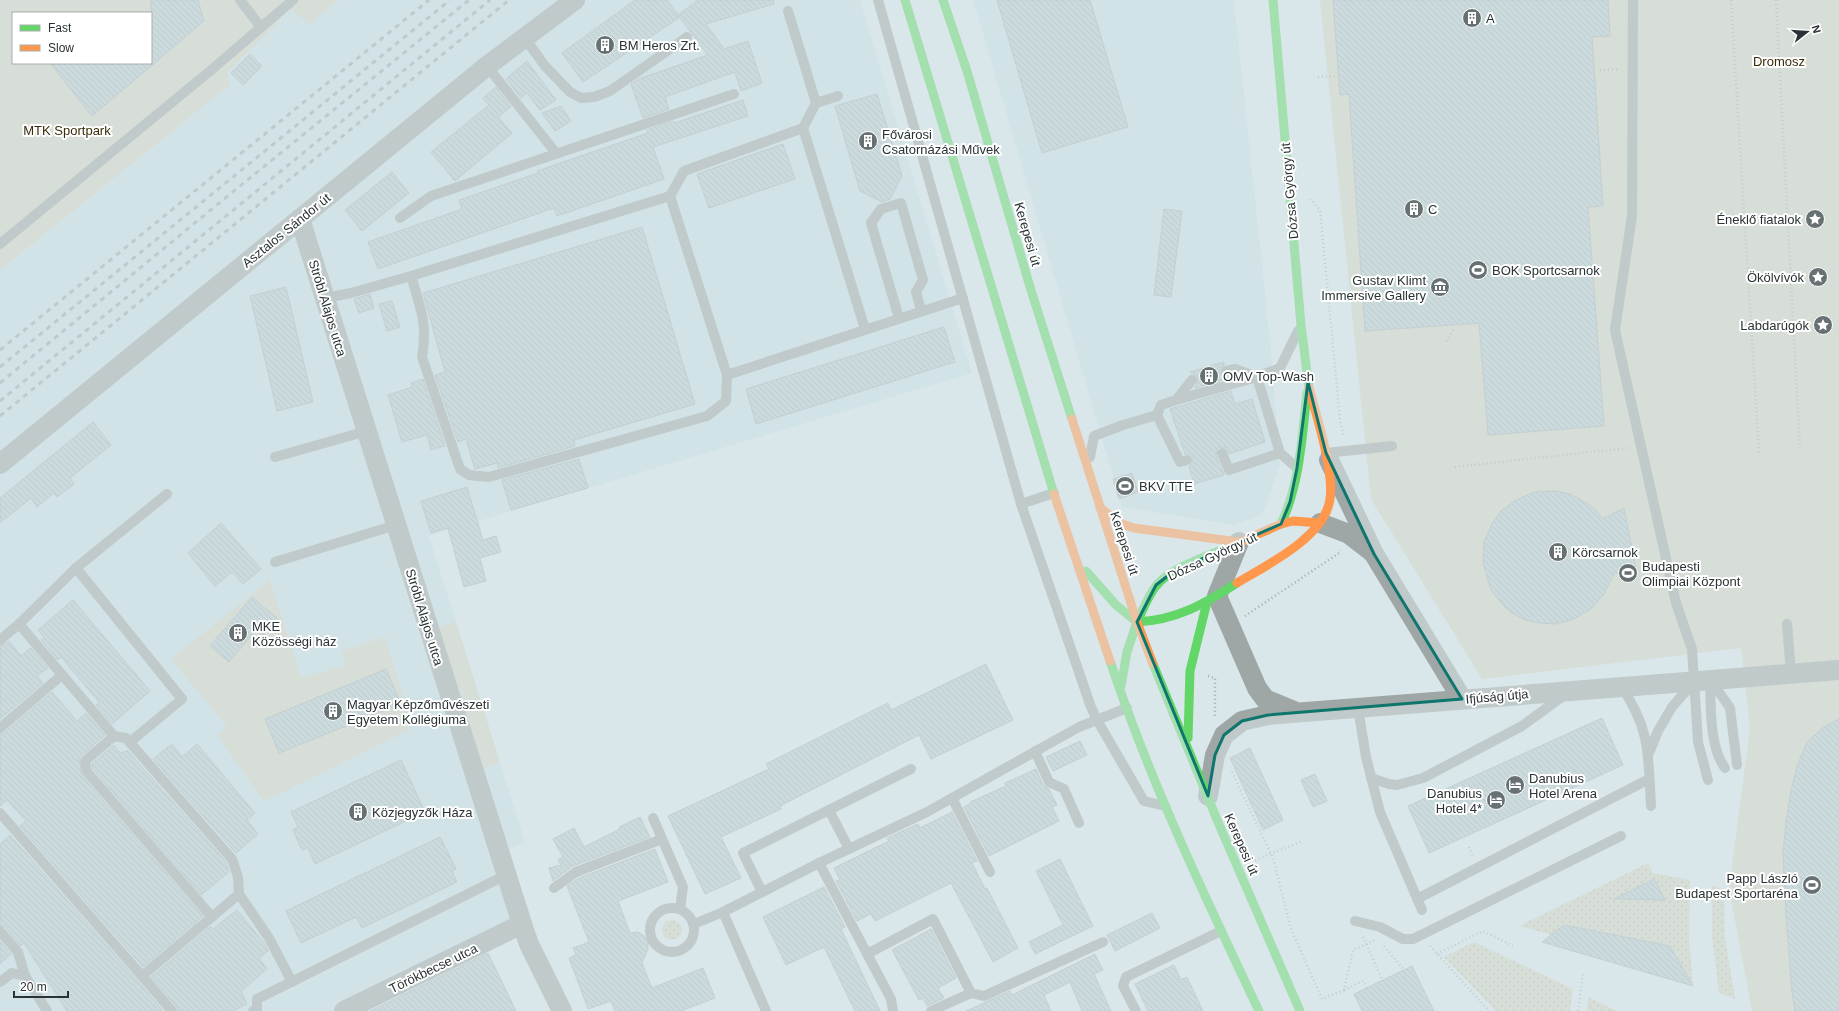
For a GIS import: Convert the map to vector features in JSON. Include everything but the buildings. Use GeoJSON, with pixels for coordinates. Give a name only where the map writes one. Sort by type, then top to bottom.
{"type":"FeatureCollection","features":[{"type":"Feature","properties":{"kind":"main road"},"geometry":{"type":"LineString","coordinates":[[905,0],[1054,493],[1120,691],[1166,806],[1221,931],[1259,1011]]}},
{"type":"Feature","properties":{"kind":"main road","name":"Kerepesi út"},"geometry":{"type":"LineString","coordinates":[[943,0],[967,71],[1030,287],[1100,508],[1155,671],[1300,1011]]}},
{"type":"Feature","properties":{"kind":"main road","name":"Dózsa György út"},"geometry":{"type":"LineString","coordinates":[[1273,0],[1301,326],[1308,382],[1330,473],[1328,508],[1320,523],[1309,536],[1293,548],[1212,599],[1170,618],[1157,621],[1138,622],[1148,597],[1156,585],[1174,571],[1280,524],[1290,502],[1297,468],[1308,382]]}},
{"type":"Feature","properties":{"kind":"main road"},"geometry":{"type":"LineString","coordinates":[[1100,508],[1122,524],[1134,528],[1239,542]]}},
{"type":"Feature","properties":{"kind":"main road"},"geometry":{"type":"LineString","coordinates":[[1280,524],[1293,521],[1320,523]]}},
{"type":"Feature","properties":{"kind":"main road"},"geometry":{"type":"LineString","coordinates":[[1075,556],[1098,587],[1116,605],[1138,622],[1127,652],[1120,691]]}},
{"type":"Feature","properties":{"kind":"main road"},"geometry":{"type":"LineString","coordinates":[[1188,749],[1188,700],[1190,672],[1212,599]]}},
{"type":"Feature","properties":{"kind":"street","name":"Asztalos Sándor út"},"geometry":{"type":"LineString","coordinates":[[0,464],[488,66],[524,37],[575,0]]}},
{"type":"Feature","properties":{"kind":"street","name":"Stróbl Alajos utca"},"geometry":{"type":"LineString","coordinates":[[300,219],[522,924],[529,944],[562,1011]]}},
{"type":"Feature","properties":{"kind":"street","name":"Dózsa György út"},"geometry":{"type":"LineString","coordinates":[[1326,453],[1374,554],[1462,699]]}},
{"type":"Feature","properties":{"kind":"street","name":"Dózsa György út"},"geometry":{"type":"LineString","coordinates":[[1320,523],[1349,534],[1374,554]]}},
{"type":"Feature","properties":{"kind":"street"},"geometry":{"type":"LineString","coordinates":[[1239,542],[1212,599],[1261,694],[1265,699],[1297,712]]}},
{"type":"Feature","properties":{"kind":"street","name":"Ifjúság útja"},"geometry":{"type":"LineString","coordinates":[[1208,796],[1215,755],[1224,735],[1242,720],[1268,715],[1297,712],[1839,670]]}},
{"type":"Feature","properties":{"kind":"street","name":"Törökbecse utca"},"geometry":{"type":"LineString","coordinates":[[344,1011],[522,924]]}},
{"type":"Feature","properties":{"kind":"lane"},"geometry":{"type":"LineString","coordinates":[[240,0],[260,26]]}},
{"type":"Feature","properties":{"kind":"lane"},"geometry":{"type":"LineString","coordinates":[[0,244],[210,71],[260,26],[293,0]]}},
{"type":"Feature","properties":{"kind":"lane"},"geometry":{"type":"LineString","coordinates":[[878,0],[1021,504],[1060,618],[1097,720],[1144,801],[1166,806]]}},
{"type":"Feature","properties":{"kind":"lane"},"geometry":{"type":"LineString","coordinates":[[1633,0],[1632,216],[1615,330],[1676,603],[1703,680],[1711,715],[1714,739],[1719,758],[1725,768]]}},
{"type":"Feature","properties":{"kind":"lane"},"geometry":{"type":"LineString","coordinates":[[325,298],[350,293],[411,276],[670,196],[684,170],[803,128],[816,103],[788,11]]}},
{"type":"Feature","properties":{"kind":"lane"},"geometry":{"type":"LineString","coordinates":[[524,37],[545,66],[570,92],[581,98],[594,97],[610,91],[687,37]]}},
{"type":"Feature","properties":{"kind":"lane"},"geometry":{"type":"LineString","coordinates":[[488,66],[556,153]]}},
{"type":"Feature","properties":{"kind":"lane"},"geometry":{"type":"LineString","coordinates":[[400,218],[431,196],[734,94]]}},
{"type":"Feature","properties":{"kind":"lane"},"geometry":{"type":"LineString","coordinates":[[816,103],[838,96]]}},
{"type":"Feature","properties":{"kind":"lane"},"geometry":{"type":"LineString","coordinates":[[803,128],[865,329]]}},
{"type":"Feature","properties":{"kind":"lane"},"geometry":{"type":"LineString","coordinates":[[411,276],[423,316],[425,338],[422,357],[460,469],[470,475],[490,477],[707,416],[726,401],[727,375],[670,196]]}},
{"type":"Feature","properties":{"kind":"lane"},"geometry":{"type":"LineString","coordinates":[[899,318],[871,223],[881,210],[901,203],[923,280],[916,292],[921,310]]}},
{"type":"Feature","properties":{"kind":"lane"},"geometry":{"type":"LineString","coordinates":[[727,375],[921,310],[962,298]]}},
{"type":"Feature","properties":{"kind":"lane"},"geometry":{"type":"LineString","coordinates":[[1187,460],[1180,462],[1157,415],[1160,406],[1257,377],[1280,368],[1301,326]]}},
{"type":"Feature","properties":{"kind":"lane"},"geometry":{"type":"LineString","coordinates":[[1226,371],[1235,369],[1257,377]]}},
{"type":"Feature","properties":{"kind":"lane"},"geometry":{"type":"LineString","coordinates":[[1257,377],[1280,453],[1297,468]]}},
{"type":"Feature","properties":{"kind":"lane"},"geometry":{"type":"LineString","coordinates":[[1176,400],[1192,380]]}},
{"type":"Feature","properties":{"kind":"lane"},"geometry":{"type":"LineString","coordinates":[[1088,467],[1094,436],[1123,425],[1157,415]]}},
{"type":"Feature","properties":{"kind":"lane"},"geometry":{"type":"LineString","coordinates":[[275,457],[367,432]]}},
{"type":"Feature","properties":{"kind":"lane"},"geometry":{"type":"LineString","coordinates":[[1326,453],[1392,446]]}},
{"type":"Feature","properties":{"kind":"lane"},"geometry":{"type":"LineString","coordinates":[[1222,454],[1229,470],[1280,453]]}},
{"type":"Feature","properties":{"kind":"lane"},"geometry":{"type":"LineString","coordinates":[[1021,504],[1054,493]]}},
{"type":"Feature","properties":{"kind":"lane"},"geometry":{"type":"LineString","coordinates":[[0,640],[19,624],[76,568],[167,494]]}},
{"type":"Feature","properties":{"kind":"lane"},"geometry":{"type":"LineString","coordinates":[[275,562],[396,525]]}},
{"type":"Feature","properties":{"kind":"lane"},"geometry":{"type":"LineString","coordinates":[[76,568],[182,699],[130,742]]}},
{"type":"Feature","properties":{"kind":"lane"},"geometry":{"type":"LineString","coordinates":[[19,624],[114,736],[126,738],[130,742],[232,859],[238,878],[239,894],[269,938],[292,982]]}},
{"type":"Feature","properties":{"kind":"lane"},"geometry":{"type":"LineString","coordinates":[[1786,624],[1791,673]]}},
{"type":"Feature","properties":{"kind":"lane"},"geometry":{"type":"LineString","coordinates":[[0,728],[62,675]]}},
{"type":"Feature","properties":{"kind":"lane"},"geometry":{"type":"LineString","coordinates":[[1649,754],[1658,731],[1672,707],[1703,680]]}},
{"type":"Feature","properties":{"kind":"lane"},"geometry":{"type":"LineString","coordinates":[[1703,680],[1730,708],[1737,765]]}},
{"type":"Feature","properties":{"kind":"lane"},"geometry":{"type":"LineString","coordinates":[[1703,680],[1696,720],[1698,742],[1708,780]]}},
{"type":"Feature","properties":{"kind":"lane"},"geometry":{"type":"LineString","coordinates":[[1621,686],[1634,705],[1639,716],[1649,754],[1651,806]]}},
{"type":"Feature","properties":{"kind":"lane"},"geometry":{"type":"LineString","coordinates":[[1371,778],[1397,785],[1423,778],[1522,726],[1572,690]]}},
{"type":"Feature","properties":{"kind":"lane"},"geometry":{"type":"LineString","coordinates":[[694,924],[723,912],[819,863],[927,812],[1079,727],[1127,708]]}},
{"type":"Feature","properties":{"kind":"lane"},"geometry":{"type":"LineString","coordinates":[[1358,708],[1366,758],[1380,812],[1422,910]]}},
{"type":"Feature","properties":{"kind":"lane"},"geometry":{"type":"LineString","coordinates":[[114,736],[85,761],[87,772],[212,917]]}},
{"type":"Feature","properties":{"kind":"lane"},"geometry":{"type":"LineString","coordinates":[[1035,751],[1049,782],[1064,789],[1079,823]]}},
{"type":"Feature","properties":{"kind":"lane"},"geometry":{"type":"LineString","coordinates":[[762,892],[743,853],[911,769]]}},
{"type":"Feature","properties":{"kind":"lane"},"geometry":{"type":"LineString","coordinates":[[1417,899],[1649,779]]}},
{"type":"Feature","properties":{"kind":"lane"},"geometry":{"type":"LineString","coordinates":[[952,798],[990,872]]}},
{"type":"Feature","properties":{"kind":"lane"},"geometry":{"type":"LineString","coordinates":[[829,810],[849,849]]}},
{"type":"Feature","properties":{"kind":"lane"},"geometry":{"type":"LineString","coordinates":[[0,813],[172,1011]]}},
{"type":"Feature","properties":{"kind":"lane"},"geometry":{"type":"LineString","coordinates":[[653,818],[683,886],[680,909]]}},
{"type":"Feature","properties":{"kind":"lane"},"geometry":{"type":"LineString","coordinates":[[1355,921],[1380,927],[1403,939],[1413,940],[1621,836]]}},
{"type":"Feature","properties":{"kind":"lane"},"geometry":{"type":"LineString","coordinates":[[554,888],[576,872],[662,839]]}},
{"type":"Feature","properties":{"kind":"lane"},"geometry":{"type":"LineString","coordinates":[[819,863],[891,999],[893,1011]]}},
{"type":"Feature","properties":{"kind":"lane"},"geometry":{"type":"LineString","coordinates":[[253,1011],[257,1009],[257,999],[506,875]]}},
{"type":"Feature","properties":{"kind":"lane"},"geometry":{"type":"LineString","coordinates":[[142,976],[239,894]]}},
{"type":"Feature","properties":{"kind":"lane"},"geometry":{"type":"LineString","coordinates":[[669,908],[680,909],[688,915],[694,924],[694,935],[689,944],[680,951],[670,952],[660,949],[653,941],[650,930],[653,920],[659,912],[669,908]]}},
{"type":"Feature","properties":{"kind":"lane"},"geometry":{"type":"LineString","coordinates":[[723,912],[766,1011]]}},
{"type":"Feature","properties":{"kind":"lane"},"geometry":{"type":"LineString","coordinates":[[867,954],[933,919],[972,993]]}},
{"type":"Feature","properties":{"kind":"lane"},"geometry":{"type":"LineString","coordinates":[[0,931],[18,952],[25,976],[47,1011]]}},
{"type":"Feature","properties":{"kind":"lane"},"geometry":{"type":"LineString","coordinates":[[1136,1011],[1123,986],[1126,977],[1221,931]]}},
{"type":"Feature","properties":{"kind":"lane"},"geometry":{"type":"LineString","coordinates":[[931,1011],[972,993],[984,996],[1104,942]]}},
{"type":"Feature","properties":{"kind":"lane"},"geometry":{"type":"LineString","coordinates":[[0,982],[12,973],[25,976]]}},
{"type":"Feature","properties":{"kind":"path"},"geometry":{"type":"LineString","coordinates":[[1730,0],[1759,454]]}},
{"type":"Feature","properties":{"kind":"path"},"geometry":{"type":"LineString","coordinates":[[1776,0],[1800,451]]}},
{"type":"Feature","properties":{"kind":"path"},"geometry":{"type":"LineString","coordinates":[[1600,70],[1632,68]]}},
{"type":"Feature","properties":{"kind":"path"},"geometry":{"type":"LineString","coordinates":[[1318,77],[1339,76]]}},
{"type":"Feature","properties":{"kind":"path"},"geometry":{"type":"LineString","coordinates":[[1446,341],[1455,328]]}},
{"type":"Feature","properties":{"kind":"path"},"geometry":{"type":"LineString","coordinates":[[1455,467],[1641,446]]}},
{"type":"Feature","properties":{"kind":"path"},"geometry":{"type":"LineString","coordinates":[[1190,672],[1215,678],[1215,719],[1228,733]]}},
{"type":"Feature","properties":{"kind":"path"},"geometry":{"type":"LineString","coordinates":[[1230,768],[1272,853],[1291,928],[1322,999],[1363,981],[1367,988]]}},
{"type":"Feature","properties":{"kind":"path"},"geometry":{"type":"LineString","coordinates":[[1238,866],[1303,841]]}},
{"type":"Feature","properties":{"kind":"path"},"geometry":{"type":"LineString","coordinates":[[1437,954],[1483,931],[1513,946]]}},
{"type":"Feature","properties":{"kind":"path"},"geometry":{"type":"LineString","coordinates":[[1344,990],[1353,950],[1379,938]]}},
{"type":"Feature","properties":{"kind":"path"},"geometry":{"type":"LineString","coordinates":[[1366,944],[1383,981]]}},
{"type":"Feature","properties":{"kind":"path"},"geometry":{"type":"LineString","coordinates":[[1383,944],[1404,970]]}},
{"type":"Feature","properties":{"kind":"path"},"geometry":{"type":"LineString","coordinates":[[1432,948],[1488,1011]]}},
{"type":"Feature","properties":{"kind":"path"},"geometry":{"type":"LineString","coordinates":[[1578,1011],[1583,973]]}},
{"type":"Feature","properties":{"kind":"highlighted area"},"geometry":{"type":"Polygon","coordinates":[[[1308,382],[1326,453],[1374,554],[1462,699],[1268,715],[1242,721],[1224,735],[1215,755],[1208,796],[1137,622],[1156,585],[1174,571],[1281,524],[1290,502],[1297,468],[1308,382]]]}},
{"type":"Feature","properties":{"kind":"shaded area"},"geometry":{"type":"Polygon","coordinates":[[[338,0],[860,0],[972,373],[429,536],[525,842],[503,852],[531,914],[332,1011],[0,1011],[0,270],[231,84],[227,72],[278,23],[288,8],[310,24],[338,0]]]}},
{"type":"Feature","properties":{"kind":"shaded area"},"geometry":{"type":"Polygon","coordinates":[[[973,0],[1234,0],[1270,339],[1280,464],[1267,504],[1260,516],[1233,525],[1122,507],[973,0]]]}},
{"type":"Feature","properties":{"kind":"green space","name":"MTK Sportpark"},"geometry":{"type":"Polygon","coordinates":[[[0,0],[338,0],[310,24],[288,8],[278,23],[227,72],[231,84],[0,270],[0,0]]]}},
{"type":"Feature","properties":{"kind":"green space","name":"Budapesti Olimpiai Központ"},"geometry":{"type":"Polygon","coordinates":[[[1320,0],[1839,0],[1839,1011],[1752,1011],[1729,889],[1750,728],[1741,648],[1482,679],[1371,499],[1320,0]]]}},
{"type":"Feature","properties":{"kind":"green space"},"geometry":{"type":"Polygon","coordinates":[[[270,580],[301,678],[346,665],[342,651],[385,637],[407,710],[409,730],[264,801],[217,735],[227,726],[171,659],[270,580]]]}},
{"type":"Feature","properties":{"kind":"green space"},"geometry":{"type":"Polygon","coordinates":[[[456,622],[500,763],[483,768],[461,695],[463,692],[458,688],[439,627],[456,622]]]}},
{"type":"Feature","properties":{"kind":"green space"},"geometry":{"type":"Polygon","coordinates":[[[1648,863],[1653,873],[1690,880],[1689,940],[1693,986],[1670,946],[1565,925],[1552,935],[1519,926],[1648,863]],[[1654,879],[1615,899],[1665,900],[1654,879]]]}},
{"type":"Feature","properties":{"kind":"green space"},"geometry":{"type":"Polygon","coordinates":[[[1712,886],[1724,889],[1725,937],[1735,999],[1719,993],[1712,937],[1712,886]]]}},
{"type":"Feature","properties":{"kind":"green space"},"geometry":{"type":"Polygon","coordinates":[[[672,920],[679,923],[682,930],[679,937],[672,940],[665,937],[662,930],[665,923],[672,920]]]}},
{"type":"Feature","properties":{"kind":"green space"},"geometry":{"type":"Polygon","coordinates":[[[1474,942],[1573,989],[1570,1011],[1496,1011],[1444,957],[1474,942]]]}},
{"type":"Feature","properties":{"kind":"green space"},"geometry":{"type":"Polygon","coordinates":[[[1588,997],[1617,1011],[1587,1011],[1588,997]]]}},
{"type":"Feature","properties":{"kind":"railway"},"geometry":{"type":"LineString","coordinates":[[0,350],[429,0]]}},
{"type":"Feature","properties":{"kind":"railway"},"geometry":{"type":"LineString","coordinates":[[0,367],[450,0]]}},
{"type":"Feature","properties":{"kind":"railway"},"geometry":{"type":"LineString","coordinates":[[0,383],[469,0]]}},
{"type":"Feature","properties":{"kind":"railway"},"geometry":{"type":"LineString","coordinates":[[0,401],[490,0]]}},
{"type":"Feature","properties":{"kind":"railway"},"geometry":{"type":"LineString","coordinates":[[0,416],[509,0]]}},
{"type":"Feature","properties":{"kind":"traffic: fast"},"geometry":{"type":"LineString","coordinates":[[905,0],[1054,494]]}},
{"type":"Feature","properties":{"kind":"traffic: fast"},"geometry":{"type":"LineString","coordinates":[[943,0],[967,71],[1030,287],[1072,419]]}},
{"type":"Feature","properties":{"kind":"traffic: fast"},"geometry":{"type":"LineString","coordinates":[[1273,0],[1301,325],[1309,388]]}},
{"type":"Feature","properties":{"kind":"traffic: fast"},"geometry":{"type":"LineString","coordinates":[[1281,524],[1296,476],[1302,443],[1307,393]]}},
{"type":"Feature","properties":{"kind":"traffic: fast"},"geometry":{"type":"LineString","coordinates":[[1236,544],[1181,567],[1162,579],[1150,594],[1137,622],[1165,618],[1190,610],[1237,583]]}},
{"type":"Feature","properties":{"kind":"traffic: fast"},"geometry":{"type":"LineString","coordinates":[[1086,571],[1116,605],[1137,622]]}},
{"type":"Feature","properties":{"kind":"traffic: fast"},"geometry":{"type":"LineString","coordinates":[[1188,738],[1190,671],[1207,602]]}},
{"type":"Feature","properties":{"kind":"traffic: fast"},"geometry":{"type":"LineString","coordinates":[[1121,686],[1127,652],[1137,622]]}},
{"type":"Feature","properties":{"kind":"traffic: fast"},"geometry":{"type":"LineString","coordinates":[[1110,661],[1160,794],[1259,1011]]}},
{"type":"Feature","properties":{"kind":"traffic: fast"},"geometry":{"type":"LineString","coordinates":[[1153,664],[1218,822],[1300,1011]]}},
{"type":"Feature","properties":{"kind":"traffic: slow"},"geometry":{"type":"LineString","coordinates":[[1237,583],[1278,559],[1306,538],[1318,526],[1326,513],[1330,499],[1330,474],[1324,444],[1309,388]]}},
{"type":"Feature","properties":{"kind":"traffic: slow"},"geometry":{"type":"LineString","coordinates":[[1072,419],[1137,622],[1153,664]]}},
{"type":"Feature","properties":{"kind":"traffic: slow"},"geometry":{"type":"LineString","coordinates":[[1054,494],[1110,661]]}},
{"type":"Feature","properties":{"kind":"traffic: slow"},"geometry":{"type":"LineString","coordinates":[[1100,508],[1122,524],[1134,528],[1239,542]]}},
{"type":"Feature","properties":{"kind":"traffic: slow"},"geometry":{"type":"LineString","coordinates":[[1236,544],[1281,524],[1293,521],[1320,523]]}},
{"type":"Feature","properties":{"kind":"place","name":"A"},"geometry":{"type":"Point","coordinates":[1472,18]}},
{"type":"Feature","properties":{"kind":"place","name":"BM Heros Zrt."},"geometry":{"type":"Point","coordinates":[605,45]}},
{"type":"Feature","properties":{"kind":"place","name":"Fővárosi Csatornázási Művek"},"geometry":{"type":"Point","coordinates":[868,141]}},
{"type":"Feature","properties":{"kind":"place","name":"C"},"geometry":{"type":"Point","coordinates":[1414,209]}},
{"type":"Feature","properties":{"kind":"place","name":"Éneklő fiatalok"},"geometry":{"type":"Point","coordinates":[1815,219]}},
{"type":"Feature","properties":{"kind":"place","name":"BOK Sportcsarnok"},"geometry":{"type":"Point","coordinates":[1478,270]}},
{"type":"Feature","properties":{"kind":"place","name":"Ökölvívók"},"geometry":{"type":"Point","coordinates":[1818,277]}},
{"type":"Feature","properties":{"kind":"place","name":"Gustav Klimt Immersive Gallery"},"geometry":{"type":"Point","coordinates":[1440,287]}},
{"type":"Feature","properties":{"kind":"place","name":"Labdarúgók"},"geometry":{"type":"Point","coordinates":[1823,325]}},
{"type":"Feature","properties":{"kind":"place","name":"OMV Top-Wash"},"geometry":{"type":"Point","coordinates":[1209,376]}},
{"type":"Feature","properties":{"kind":"place","name":"BKV TTE"},"geometry":{"type":"Point","coordinates":[1125,486]}},
{"type":"Feature","properties":{"kind":"place","name":"Körcsarnok"},"geometry":{"type":"Point","coordinates":[1558,552]}},
{"type":"Feature","properties":{"kind":"place","name":"Budapesti Olimpiai Központ"},"geometry":{"type":"Point","coordinates":[1628,573]}},
{"type":"Feature","properties":{"kind":"place","name":"MKE Közösségi ház"},"geometry":{"type":"Point","coordinates":[238,633]}},
{"type":"Feature","properties":{"kind":"place","name":"Magyar Képzőművészeti Egyetem Kollégiuma"},"geometry":{"type":"Point","coordinates":[333,711]}},
{"type":"Feature","properties":{"kind":"place","name":"Danubius Hotel Arena"},"geometry":{"type":"Point","coordinates":[1515,785]}},
{"type":"Feature","properties":{"kind":"place","name":"Danubius Hotel 4*"},"geometry":{"type":"Point","coordinates":[1496,800]}},
{"type":"Feature","properties":{"kind":"place","name":"Közjegyzők Háza"},"geometry":{"type":"Point","coordinates":[358,812]}},
{"type":"Feature","properties":{"kind":"place","name":"Papp László Budapest Sportaréna"},"geometry":{"type":"Point","coordinates":[1812,885]}},
{"type":"Feature","properties":{"kind":"park label","name":"Dromosz"},"geometry":{"type":"Point","coordinates":[1779,61]}}]}
